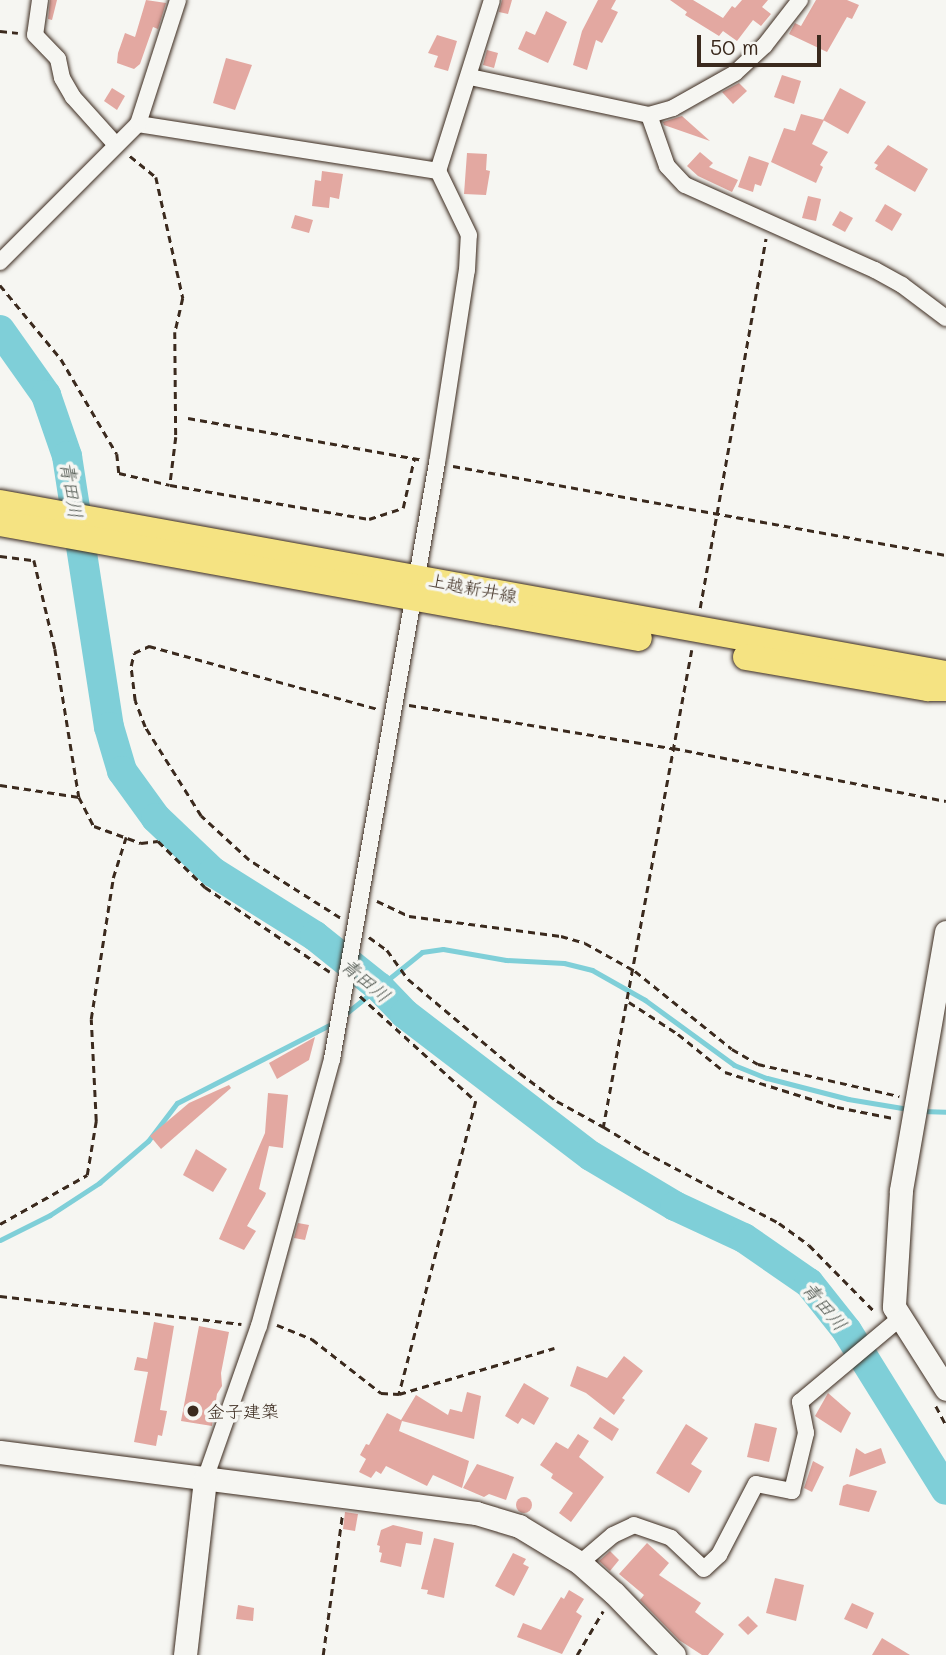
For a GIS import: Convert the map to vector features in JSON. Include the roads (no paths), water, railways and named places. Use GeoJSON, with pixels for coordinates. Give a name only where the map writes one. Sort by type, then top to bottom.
{"type":"FeatureCollection","features":[{"type":"Feature","properties":{"kind":"main road","name":"上越新井線"},"geometry":{"type":"LineString","coordinates":[[8,515],[694,639],[928,688],[946,688]]}},
{"type":"Feature","properties":{"kind":"main road","name":"上越新井線"},"geometry":{"type":"LineString","coordinates":[[694,639],[946,674]]}},
{"type":"Feature","properties":{"kind":"street"},"geometry":{"type":"LineString","coordinates":[[40,0],[35,35],[58,59],[62,78],[73,97],[116,145]]}},
{"type":"Feature","properties":{"kind":"street"},"geometry":{"type":"LineString","coordinates":[[0,262],[138,124],[178,0]]}},
{"type":"Feature","properties":{"kind":"street"},"geometry":{"type":"LineString","coordinates":[[185,1655],[205,1479],[260,1322],[332,1059],[437,463],[469,251],[469,235],[463,218],[438,172],[470,78],[492,0]]}},
{"type":"Feature","properties":{"kind":"street"},"geometry":{"type":"LineString","coordinates":[[470,78],[649,115],[673,108],[734,73],[765,45],[800,0]]}},
{"type":"Feature","properties":{"kind":"street"},"geometry":{"type":"LineString","coordinates":[[649,115],[663,158],[685,185],[902,285],[946,318]]}},
{"type":"Feature","properties":{"kind":"street"},"geometry":{"type":"LineString","coordinates":[[138,124],[438,172]]}},
{"type":"Feature","properties":{"kind":"street"},"geometry":{"type":"LineString","coordinates":[[946,932],[901,1191],[894,1307],[895,1323],[946,1389]]}},
{"type":"Feature","properties":{"kind":"street"},"geometry":{"type":"LineString","coordinates":[[580,1563],[613,1535],[634,1525],[671,1538],[704,1569],[719,1555],[756,1484],[792,1491],[806,1433],[800,1402],[895,1323]]}},
{"type":"Feature","properties":{"kind":"street"},"geometry":{"type":"LineString","coordinates":[[0,1452],[476,1513],[519,1526],[580,1563],[614,1593],[674,1655]]}},
{"type":"Feature","properties":{"kind":"waterway","name":"青田川"},"geometry":{"type":"LineString","coordinates":[[0,330],[46,395],[67,456],[109,727],[122,771],[156,818],[213,872],[315,936],[379,987],[405,1014],[591,1156],[675,1206],[744,1238],[809,1283],[847,1331],[946,1490]]}},
{"type":"Feature","properties":{"kind":"waterway"},"geometry":{"type":"LineString","coordinates":[[344,1015],[422,952],[443,949],[506,960],[564,963],[592,970],[645,1000],[734,1065],[767,1078],[848,1099],[908,1109]]}},
{"type":"Feature","properties":{"kind":"waterway"},"geometry":{"type":"LineString","coordinates":[[0,1240],[50,1215],[99,1183],[148,1141],[177,1103],[333,1023]]}},
{"type":"Feature","properties":{"kind":"waterway"},"geometry":{"type":"LineString","coordinates":[[921,1111],[946,1112]]}},
{"type":"Feature","properties":{"kind":"place","name":"金子建築"},"geometry":{"type":"Point","coordinates":[193,1411]}}]}
